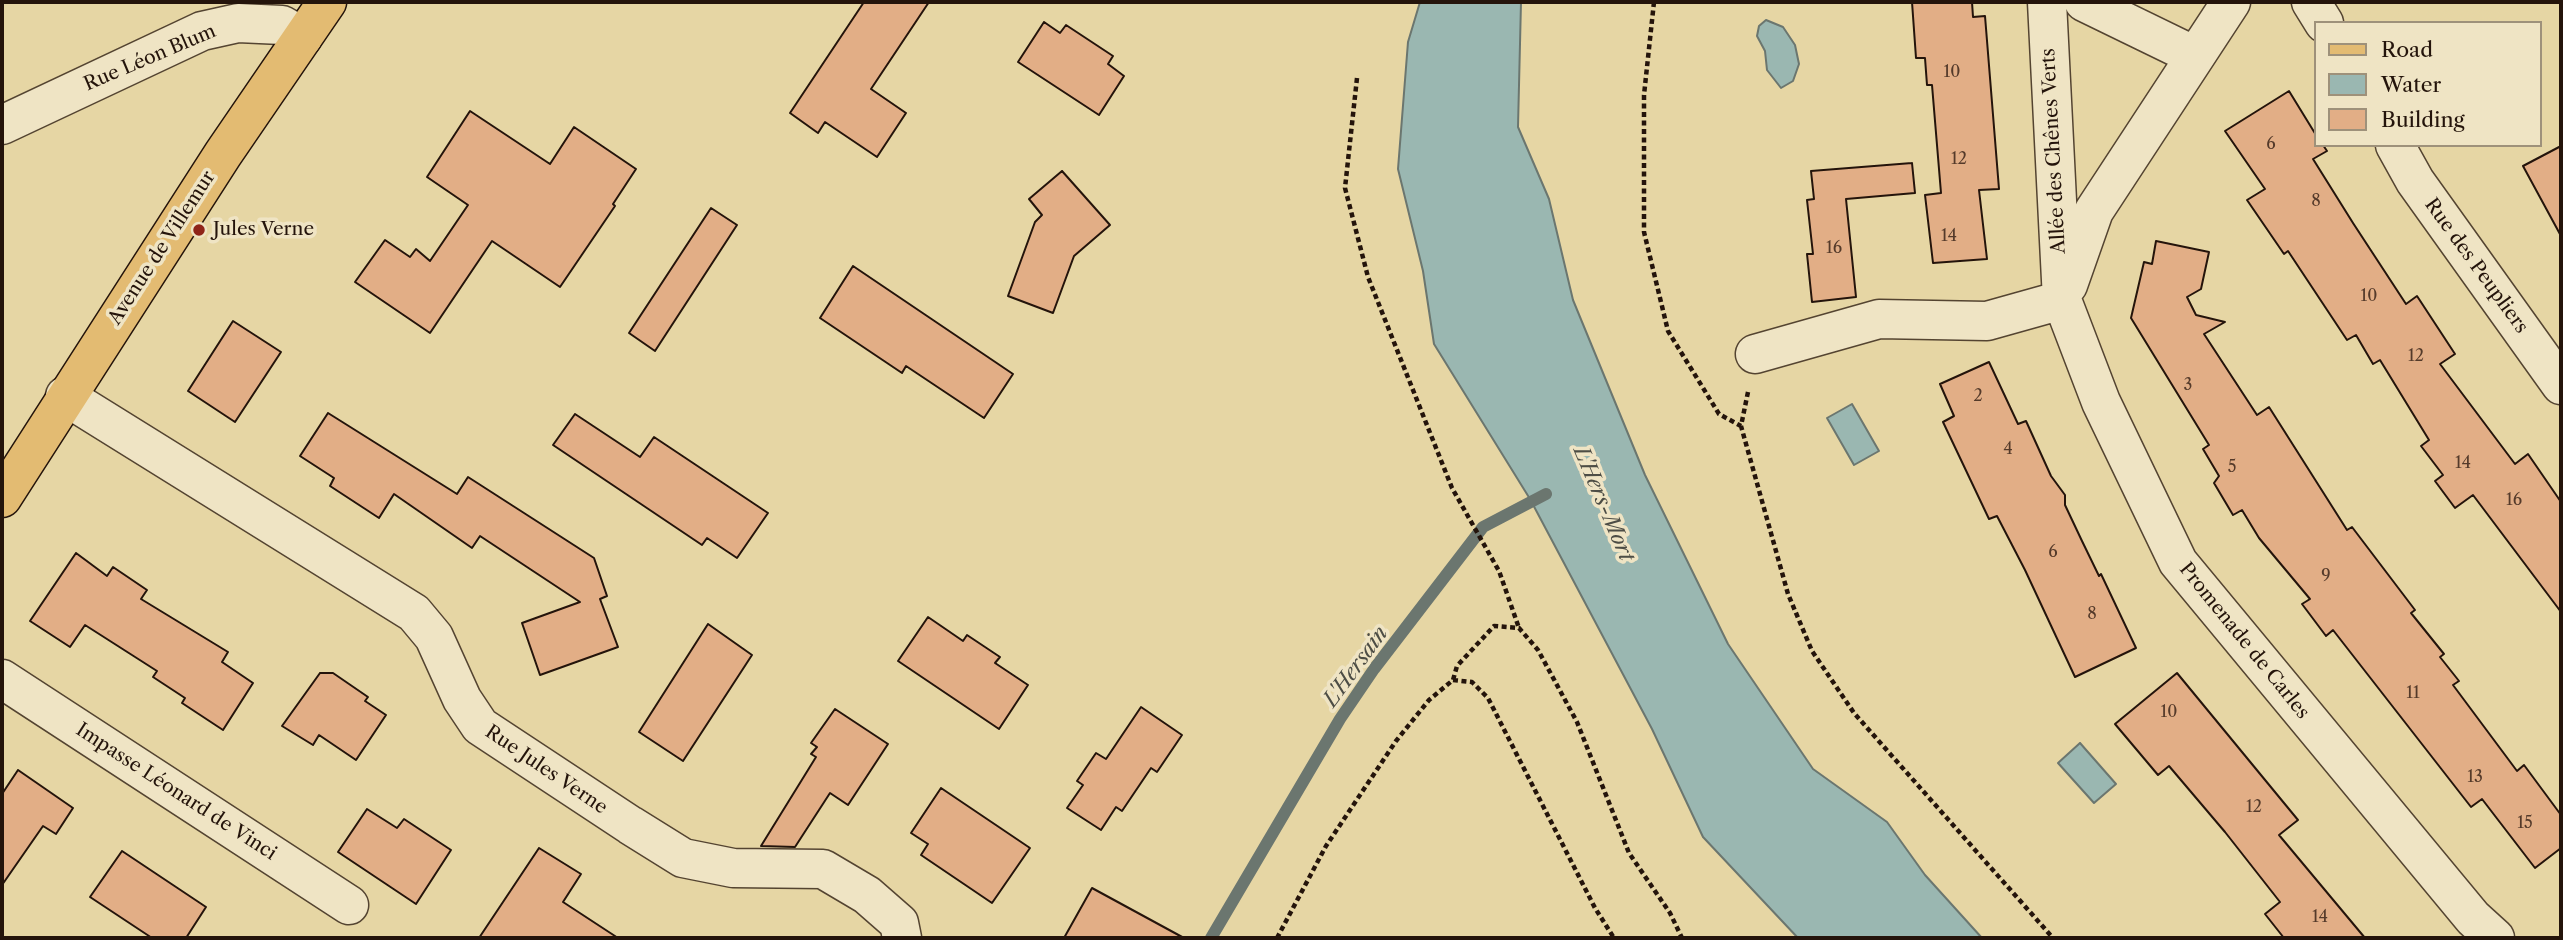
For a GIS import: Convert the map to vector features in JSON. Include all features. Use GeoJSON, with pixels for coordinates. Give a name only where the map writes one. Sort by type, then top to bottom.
{"type":"FeatureCollection","features":[{"type":"Feature","properties":{"kind":"main road","name":"Avenue de Villemur"},"geometry":{"type":"LineString","coordinates":[[2,498],[65,396],[327,2]]}},
{"type":"Feature","properties":{"kind":"street","name":"Allée des Chênes Verts"},"geometry":{"type":"LineString","coordinates":[[2046,2],[2062,300]]}},
{"type":"Feature","properties":{"kind":"street"},"geometry":{"type":"LineString","coordinates":[[2084,2],[2193,55]]}},
{"type":"Feature","properties":{"kind":"street","name":"Allée des Chênes Verts"},"geometry":{"type":"LineString","coordinates":[[2062,300],[2094,211],[2193,55],[2231,2]]}},
{"type":"Feature","properties":{"kind":"street"},"geometry":{"type":"LineString","coordinates":[[2311,2],[2323,21]]}},
{"type":"Feature","properties":{"kind":"street","name":"Rue Léon Blum"},"geometry":{"type":"LineString","coordinates":[[2,125],[202,31],[238,23],[282,25],[303,37]]}},
{"type":"Feature","properties":{"kind":"street","name":"Rue des Peupliers"},"geometry":{"type":"LineString","coordinates":[[2396,147],[2415,181],[2561,385]]}},
{"type":"Feature","properties":{"kind":"street"},"geometry":{"type":"LineString","coordinates":[[1755,354],[1879,319],[1987,321],[2062,300]]}},
{"type":"Feature","properties":{"kind":"street","name":"Promenade de Carles"},"geometry":{"type":"LineString","coordinates":[[2062,300],[2101,402],[2178,562],[2473,918],[2495,938]]}},
{"type":"Feature","properties":{"kind":"street","name":"Rue Jules Verne"},"geometry":{"type":"LineString","coordinates":[[65,396],[414,612],[434,637],[462,699],[480,726],[629,825],[683,858],[733,868],[822,869],[867,895],[899,922],[902,938]]}},
{"type":"Feature","properties":{"kind":"street","name":"Impasse Léonard de Vinci"},"geometry":{"type":"LineString","coordinates":[[2,680],[349,905]]}},
{"type":"Feature","properties":{"kind":"path"},"geometry":{"type":"LineString","coordinates":[[1654,2],[1644,95],[1644,232],[1668,331],[1719,414],[1741,426],[1788,594],[1812,651],[1854,713],[2053,938]]}},
{"type":"Feature","properties":{"kind":"path"},"geometry":{"type":"LineString","coordinates":[[1357,78],[1345,188],[1368,277],[1452,488],[1499,571],[1519,628],[1538,650],[1577,722],[1629,853],[1670,913],[1682,938]]}},
{"type":"Feature","properties":{"kind":"path"},"geometry":{"type":"LineString","coordinates":[[1277,938],[1326,846],[1396,741],[1429,701],[1453,680],[1457,666],[1494,626],[1519,628]]}},
{"type":"Feature","properties":{"kind":"path"},"geometry":{"type":"LineString","coordinates":[[1453,680],[1472,682],[1488,698],[1595,908],[1614,938]]}},
{"type":"Feature","properties":{"kind":"water","name":"L'Hers-Mort"},"geometry":{"type":"Polygon","coordinates":[[[1420,2],[1521,2],[1518,127],[1549,199],[1573,300],[1645,475],[1728,644],[1813,769],[1887,822],[1925,875],[1982,938],[1798,938],[1703,837],[1652,729],[1530,499],[1434,344],[1423,271],[1398,169],[1408,42],[1420,2]]]}},
{"type":"Feature","properties":{"kind":"water"},"geometry":{"type":"Polygon","coordinates":[[[1766,20],[1783,27],[1795,45],[1799,64],[1793,81],[1781,88],[1767,70],[1765,51],[1757,36],[1759,26],[1766,20]]]}},
{"type":"Feature","properties":{"kind":"water"},"geometry":{"type":"Polygon","coordinates":[[[1852,404],[1879,451],[1854,465],[1827,418],[1852,404]]]}},
{"type":"Feature","properties":{"kind":"water"},"geometry":{"type":"Polygon","coordinates":[[[2080,743],[2116,784],[2094,803],[2058,763],[2080,743]]]}},
{"type":"Feature","properties":{"kind":"building"},"geometry":{"type":"Polygon","coordinates":[[[864,2],[929,2],[871,89],[906,113],[877,157],[825,122],[818,133],[790,113],[864,2]]]}},
{"type":"Feature","properties":{"kind":"building"},"geometry":{"type":"Polygon","coordinates":[[[1912,2],[1972,2],[1973,17],[1985,16],[1999,189],[1979,190],[1987,259],[1933,263],[1925,195],[1941,193],[1932,85],[1927,85],[1925,58],[1916,58],[1912,2]]]}},
{"type":"Feature","properties":{"kind":"building"},"geometry":{"type":"Polygon","coordinates":[[[1044,22],[1060,33],[1066,25],[1113,56],[1108,64],[1124,76],[1099,115],[1018,62],[1044,22]]]}},
{"type":"Feature","properties":{"kind":"building"},"geometry":{"type":"Polygon","coordinates":[[[2289,91],[2314,132],[2314,147],[2324,147],[2327,151],[2313,159],[2353,223],[2406,304],[2417,296],[2455,354],[2440,364],[2515,464],[2528,454],[2561,502],[2561,612],[2473,495],[2455,508],[2435,481],[2443,475],[2421,446],[2429,440],[2380,360],[2373,364],[2356,335],[2347,340],[2288,251],[2284,254],[2247,200],[2265,189],[2225,131],[2289,91]]]}},
{"type":"Feature","properties":{"kind":"building"},"geometry":{"type":"Polygon","coordinates":[[[470,111],[550,164],[574,127],[636,169],[613,204],[615,206],[560,287],[492,241],[430,333],[355,282],[385,240],[410,257],[416,249],[430,261],[468,205],[427,177],[470,111]]]}},
{"type":"Feature","properties":{"kind":"building"},"geometry":{"type":"Polygon","coordinates":[[[2561,146],[2561,236],[2523,166],[2561,146]]]}},
{"type":"Feature","properties":{"kind":"building"},"geometry":{"type":"Polygon","coordinates":[[[1912,163],[1915,193],[1846,199],[1856,297],[1812,302],[1807,254],[1813,254],[1807,200],[1814,199],[1811,171],[1912,163]]]}},
{"type":"Feature","properties":{"kind":"building"},"geometry":{"type":"Polygon","coordinates":[[[1062,171],[1110,225],[1074,256],[1053,313],[1008,296],[1035,222],[1042,215],[1029,199],[1062,171]]]}},
{"type":"Feature","properties":{"kind":"building"},"geometry":{"type":"Polygon","coordinates":[[[711,208],[737,225],[655,351],[629,333],[711,208]]]}},
{"type":"Feature","properties":{"kind":"building"},"geometry":{"type":"Polygon","coordinates":[[[2156,241],[2209,252],[2201,289],[2187,297],[2196,315],[2225,322],[2204,334],[2257,415],[2269,407],[2347,530],[2352,527],[2415,610],[2411,613],[2444,654],[2440,657],[2459,681],[2453,685],[2517,771],[2524,765],[2561,815],[2561,848],[2535,868],[2482,799],[2471,807],[2333,630],[2326,636],[2302,604],[2310,599],[2259,538],[2242,510],[2233,515],[2214,483],[2219,476],[2203,449],[2209,445],[2131,318],[2144,262],[2152,264],[2156,241]]]}},
{"type":"Feature","properties":{"kind":"building"},"geometry":{"type":"Polygon","coordinates":[[[853,266],[1013,374],[984,418],[906,366],[902,373],[820,318],[853,266]]]}},
{"type":"Feature","properties":{"kind":"building"},"geometry":{"type":"Polygon","coordinates":[[[233,321],[281,352],[235,422],[188,391],[233,321]]]}},
{"type":"Feature","properties":{"kind":"building"},"geometry":{"type":"Polygon","coordinates":[[[1989,362],[2018,424],[2026,421],[2051,476],[2065,495],[2065,505],[2136,648],[2075,677],[2025,570],[1997,516],[1989,519],[1943,422],[1954,416],[1940,384],[1989,362]]]}},
{"type":"Feature","properties":{"kind":"building"},"geometry":{"type":"Polygon","coordinates":[[[328,413],[457,494],[468,477],[594,558],[607,596],[600,599],[618,647],[540,675],[522,623],[580,602],[480,536],[472,548],[394,494],[379,518],[330,486],[334,478],[300,456],[328,413]]]}},
{"type":"Feature","properties":{"kind":"building"},"geometry":{"type":"Polygon","coordinates":[[[575,414],[640,457],[654,437],[768,513],[737,558],[707,538],[702,545],[553,445],[575,414]]]}},
{"type":"Feature","properties":{"kind":"building"},"geometry":{"type":"Polygon","coordinates":[[[76,553],[107,576],[113,567],[147,590],[141,599],[228,652],[222,662],[253,683],[223,730],[182,703],[185,698],[153,677],[157,671],[85,625],[70,647],[30,621],[76,553]]]}},
{"type":"Feature","properties":{"kind":"building"},"geometry":{"type":"Polygon","coordinates":[[[928,617],[963,641],[967,635],[1000,657],[995,663],[1028,685],[999,729],[898,661],[928,617]]]}},
{"type":"Feature","properties":{"kind":"building"},"geometry":{"type":"Polygon","coordinates":[[[708,624],[752,655],[683,761],[639,732],[708,624]]]}},
{"type":"Feature","properties":{"kind":"building"},"geometry":{"type":"Polygon","coordinates":[[[320,673],[333,673],[368,697],[365,701],[386,715],[356,760],[319,735],[313,745],[282,726],[320,673]]]}},
{"type":"Feature","properties":{"kind":"building"},"geometry":{"type":"Polygon","coordinates":[[[2177,673],[2298,820],[2279,835],[2365,938],[2284,938],[2265,914],[2280,902],[2225,832],[2169,766],[2158,775],[2115,724],[2177,673]]]}},
{"type":"Feature","properties":{"kind":"building"},"geometry":{"type":"Polygon","coordinates":[[[1141,707],[1182,735],[1157,772],[1151,768],[1122,811],[1116,807],[1101,830],[1067,808],[1083,785],[1077,781],[1096,753],[1106,759],[1141,707]]]}},
{"type":"Feature","properties":{"kind":"building"},"geometry":{"type":"Polygon","coordinates":[[[835,709],[888,744],[848,805],[830,793],[795,847],[761,846],[816,757],[811,754],[817,747],[811,743],[835,709]]]}},
{"type":"Feature","properties":{"kind":"building"},"geometry":{"type":"Polygon","coordinates":[[[18,770],[73,808],[56,834],[43,826],[2,885],[2,794],[18,770]]]}},
{"type":"Feature","properties":{"kind":"building"},"geometry":{"type":"Polygon","coordinates":[[[941,788],[1030,848],[992,903],[921,855],[928,844],[911,833],[941,788]]]}},
{"type":"Feature","properties":{"kind":"building"},"geometry":{"type":"Polygon","coordinates":[[[367,809],[397,828],[404,819],[451,850],[416,904],[338,852],[367,809]]]}},
{"type":"Feature","properties":{"kind":"building"},"geometry":{"type":"Polygon","coordinates":[[[539,848],[581,874],[563,902],[618,938],[479,938],[539,848]]]}},
{"type":"Feature","properties":{"kind":"building"},"geometry":{"type":"Polygon","coordinates":[[[122,851],[206,907],[186,938],[152,938],[90,897],[122,851]]]}},
{"type":"Feature","properties":{"kind":"building"},"geometry":{"type":"Polygon","coordinates":[[[1092,888],[1184,938],[1064,938],[1092,888]]]}},
{"type":"Feature","properties":{"kind":"waterway","name":"L'Hersain"},"geometry":{"type":"LineString","coordinates":[[1211,938],[1340,719],[1374,669],[1483,527],[1546,494]]}},
{"type":"Feature","properties":{"kind":"place","name":"Jules Verne"},"geometry":{"type":"Point","coordinates":[199,230]}}]}
